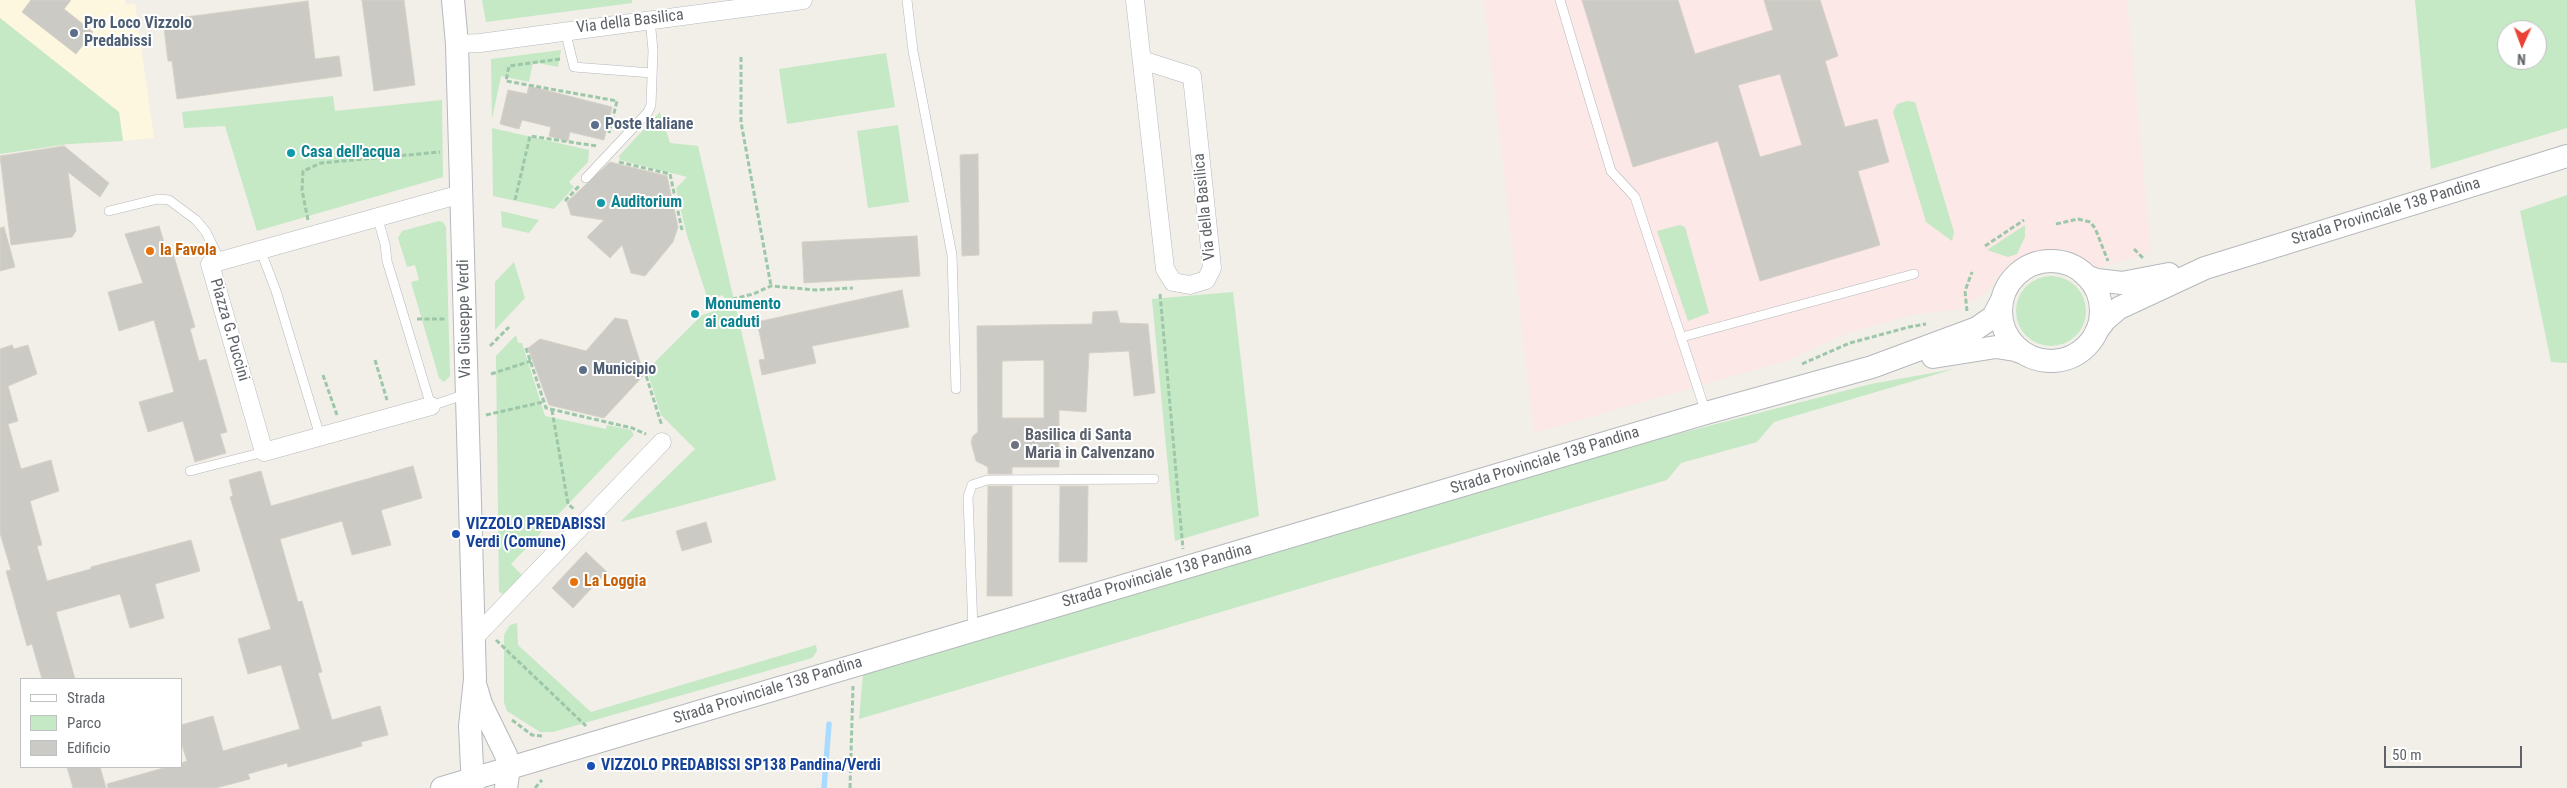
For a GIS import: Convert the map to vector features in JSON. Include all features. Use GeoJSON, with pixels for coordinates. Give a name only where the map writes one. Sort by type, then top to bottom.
{"type":"FeatureCollection","features":[{"type":"Feature","properties":{"kind":"street","name":"Via Giuseppe Verdi"},"geometry":{"type":"LineString","coordinates":[[453,0],[457,44],[466,394],[485,639],[475,679]]}},
{"type":"Feature","properties":{"kind":"street","name":"Via della Basilica"},"geometry":{"type":"LineString","coordinates":[[457,44],[480,43],[565,30],[803,0]]}},
{"type":"Feature","properties":{"kind":"street"},"geometry":{"type":"LineString","coordinates":[[1135,0],[1165,269]]}},
{"type":"Feature","properties":{"kind":"street","name":"Via della Basilica"},"geometry":{"type":"LineString","coordinates":[[1142,60],[1192,76],[1212,268],[1206,280],[1190,286],[1173,282],[1165,269]]}},
{"type":"Feature","properties":{"kind":"street","name":"Strada Provinciale 138 Pandina"},"geometry":{"type":"LineString","coordinates":[[2086,276],[2097,280],[2122,283],[2205,268],[2567,156]]}},
{"type":"Feature","properties":{"kind":"street","name":"Piazza G.Puccini"},"geometry":{"type":"LineString","coordinates":[[264,452],[210,264],[461,194]]}},
{"type":"Feature","properties":{"kind":"street"},"geometry":{"type":"LineString","coordinates":[[2048,261],[2064,263],[2086,276],[2095,288],[2100,303],[2100,317],[2096,332],[2084,348],[2067,358],[2047,360],[2029,356],[2014,345],[2006,333],[2001,315],[2002,300],[2007,287],[2015,276],[2025,268],[2036,263],[2048,261]]}},
{"type":"Feature","properties":{"kind":"street","name":"Strada Provinciale 138 Pandina"},"geometry":{"type":"LineString","coordinates":[[2096,332],[2105,320],[2119,308],[2205,268]]}},
{"type":"Feature","properties":{"kind":"street","name":"Strada Provinciale 138 Pandina"},"geometry":{"type":"LineString","coordinates":[[442,788],[507,778],[854,666],[973,630],[1706,413],[1872,367],[1977,328],[1993,317],[2002,300]]}},
{"type":"Feature","properties":{"kind":"street","name":"Strada Provinciale 138 Pandina"},"geometry":{"type":"LineString","coordinates":[[1872,367],[1988,348],[2007,348],[2029,356]]}},
{"type":"Feature","properties":{"kind":"street"},"geometry":{"type":"LineString","coordinates":[[264,452],[431,406]]}},
{"type":"Feature","properties":{"kind":"street"},"geometry":{"type":"LineString","coordinates":[[485,639],[587,520],[662,442]]}},
{"type":"Feature","properties":{"kind":"street"},"geometry":{"type":"LineString","coordinates":[[475,679],[481,704],[504,750],[507,778]]}},
{"type":"Feature","properties":{"kind":"street"},"geometry":{"type":"LineString","coordinates":[[473,784],[470,726],[475,679]]}},
{"type":"Feature","properties":{"kind":"lane"},"geometry":{"type":"LineString","coordinates":[[907,0],[912,43],[952,255],[956,389]]}},
{"type":"Feature","properties":{"kind":"lane"},"geometry":{"type":"LineString","coordinates":[[1560,0],[1611,171],[1635,197],[1706,413]]}},
{"type":"Feature","properties":{"kind":"lane"},"geometry":{"type":"LineString","coordinates":[[586,178],[648,112],[653,50],[650,20]]}},
{"type":"Feature","properties":{"kind":"lane"},"geometry":{"type":"LineString","coordinates":[[565,30],[570,58],[574,67],[579,69],[652,73]]}},
{"type":"Feature","properties":{"kind":"lane"},"geometry":{"type":"LineString","coordinates":[[109,211],[158,199],[169,200],[196,220],[206,232],[220,261]]}},
{"type":"Feature","properties":{"kind":"lane"},"geometry":{"type":"LineString","coordinates":[[377,216],[385,244],[387,261],[431,406],[466,394]]}},
{"type":"Feature","properties":{"kind":"lane"},"geometry":{"type":"LineString","coordinates":[[260,249],[276,291],[320,436]]}},
{"type":"Feature","properties":{"kind":"lane"},"geometry":{"type":"LineString","coordinates":[[1682,337],[1914,274]]}},
{"type":"Feature","properties":{"kind":"lane"},"geometry":{"type":"LineString","coordinates":[[190,471],[264,452]]}},
{"type":"Feature","properties":{"kind":"lane"},"geometry":{"type":"LineString","coordinates":[[973,630],[968,497],[972,484],[987,480],[1154,479]]}},
{"type":"Feature","properties":{"kind":"path"},"geometry":{"type":"LineString","coordinates":[[741,57],[741,122],[770,286]]}},
{"type":"Feature","properties":{"kind":"path"},"geometry":{"type":"LineString","coordinates":[[570,58],[509,66],[506,81],[618,102],[609,135]]}},
{"type":"Feature","properties":{"kind":"path"},"geometry":{"type":"LineString","coordinates":[[515,200],[530,136],[600,147]]}},
{"type":"Feature","properties":{"kind":"path"},"geometry":{"type":"LineString","coordinates":[[311,235],[302,190],[303,171],[321,163],[460,151]]}},
{"type":"Feature","properties":{"kind":"path"},"geometry":{"type":"LineString","coordinates":[[610,153],[618,162],[670,174],[682,230]]}},
{"type":"Feature","properties":{"kind":"path"},"geometry":{"type":"LineString","coordinates":[[2056,224],[2078,219],[2090,222],[2095,228],[2111,266]]}},
{"type":"Feature","properties":{"kind":"path"},"geometry":{"type":"LineString","coordinates":[[1985,246],[2024,220]]}},
{"type":"Feature","properties":{"kind":"path"},"geometry":{"type":"LineString","coordinates":[[2134,249],[2145,260],[2146,265]]}},
{"type":"Feature","properties":{"kind":"path"},"geometry":{"type":"LineString","coordinates":[[1165,269],[1160,297],[1183,552],[1175,571]]}},
{"type":"Feature","properties":{"kind":"path"},"geometry":{"type":"LineString","coordinates":[[725,302],[753,294],[770,286],[816,290],[853,288]]}},
{"type":"Feature","properties":{"kind":"path"},"geometry":{"type":"LineString","coordinates":[[404,320],[451,319]]}},
{"type":"Feature","properties":{"kind":"path"},"geometry":{"type":"LineString","coordinates":[[490,346],[509,327]]}},
{"type":"Feature","properties":{"kind":"path"},"geometry":{"type":"LineString","coordinates":[[1903,328],[1904,333]]}},
{"type":"Feature","properties":{"kind":"path"},"geometry":{"type":"LineString","coordinates":[[526,348],[546,408],[632,428],[662,442],[664,430],[644,369]]}},
{"type":"Feature","properties":{"kind":"path"},"geometry":{"type":"LineString","coordinates":[[375,360],[389,407]]}},
{"type":"Feature","properties":{"kind":"path"},"geometry":{"type":"LineString","coordinates":[[491,374],[531,362]]}},
{"type":"Feature","properties":{"kind":"path"},"geometry":{"type":"LineString","coordinates":[[323,375],[339,420]]}},
{"type":"Feature","properties":{"kind":"path"},"geometry":{"type":"LineString","coordinates":[[479,416],[543,402]]}},
{"type":"Feature","properties":{"kind":"path"},"geometry":{"type":"LineString","coordinates":[[552,410],[568,504],[587,520]]}},
{"type":"Feature","properties":{"kind":"path"},"geometry":{"type":"LineString","coordinates":[[485,639],[496,648]]}},
{"type":"Feature","properties":{"kind":"path"},"geometry":{"type":"LineString","coordinates":[[485,639],[586,726]]}},
{"type":"Feature","properties":{"kind":"path"},"geometry":{"type":"LineString","coordinates":[[850,788],[854,666]]}},
{"type":"Feature","properties":{"kind":"path"},"geometry":{"type":"LineString","coordinates":[[504,714],[532,735],[550,736]]}},
{"type":"Feature","properties":{"kind":"shaded area"},"geometry":{"type":"Polygon","coordinates":[[[0,0],[125,0],[126,5],[135,4],[154,138],[123,141],[119,112],[0,18],[0,0]]]}},
{"type":"Feature","properties":{"kind":"shaded area"},"geometry":{"type":"Polygon","coordinates":[[[1484,0],[2127,0],[2151,252],[2094,269],[2066,250],[2043,250],[2010,262],[1988,291],[1956,310],[1911,315],[1847,333],[1786,361],[1534,433],[1484,0]]]}},
{"type":"Feature","properties":{"kind":"green space"},"geometry":{"type":"Polygon","coordinates":[[[482,0],[632,0],[632,3],[486,22],[482,0]]]}},
{"type":"Feature","properties":{"kind":"green space"},"geometry":{"type":"Polygon","coordinates":[[[2415,0],[2567,0],[2567,128],[2431,169],[2415,0]]]}},
{"type":"Feature","properties":{"kind":"green space"},"geometry":{"type":"Polygon","coordinates":[[[0,18],[119,112],[123,141],[69,144],[0,154],[0,18]]]}},
{"type":"Feature","properties":{"kind":"green space"},"geometry":{"type":"Polygon","coordinates":[[[561,50],[558,67],[533,62],[529,82],[501,76],[492,119],[491,59],[561,50]]]}},
{"type":"Feature","properties":{"kind":"green space"},"geometry":{"type":"Polygon","coordinates":[[[886,53],[895,107],[787,124],[779,69],[886,53]]]}},
{"type":"Feature","properties":{"kind":"green space"},"geometry":{"type":"Polygon","coordinates":[[[333,96],[335,111],[442,100],[443,177],[257,231],[225,126],[184,128],[182,112],[333,96]]]}},
{"type":"Feature","properties":{"kind":"green space"},"geometry":{"type":"Polygon","coordinates":[[[1907,101],[1915,102],[1954,232],[1952,241],[1926,222],[1893,112],[1897,104],[1907,101]]]}},
{"type":"Feature","properties":{"kind":"green space"},"geometry":{"type":"Polygon","coordinates":[[[660,112],[670,143],[698,146],[776,480],[620,522],[695,449],[661,415],[647,370],[702,315],[727,307],[723,295],[708,300],[686,232],[676,188],[687,177],[620,160],[619,156],[660,112]]]}},
{"type":"Feature","properties":{"kind":"green space"},"geometry":{"type":"Polygon","coordinates":[[[898,125],[909,202],[868,208],[857,131],[898,125]]]}},
{"type":"Feature","properties":{"kind":"green space"},"geometry":{"type":"Polygon","coordinates":[[[492,128],[589,150],[588,162],[569,182],[574,187],[554,209],[493,196],[492,128]]]}},
{"type":"Feature","properties":{"kind":"green space"},"geometry":{"type":"Polygon","coordinates":[[[2567,195],[2567,363],[2551,362],[2520,211],[2567,195]]]}},
{"type":"Feature","properties":{"kind":"green space"},"geometry":{"type":"Polygon","coordinates":[[[501,211],[539,220],[529,233],[502,227],[501,211]]]}},
{"type":"Feature","properties":{"kind":"green space"},"geometry":{"type":"Polygon","coordinates":[[[439,221],[443,222],[446,227],[450,376],[444,382],[439,378],[411,282],[419,280],[415,265],[407,267],[398,238],[402,231],[439,221]]]}},
{"type":"Feature","properties":{"kind":"green space"},"geometry":{"type":"Polygon","coordinates":[[[1680,225],[1685,227],[1709,313],[1688,321],[1657,231],[1680,225]]]}},
{"type":"Feature","properties":{"kind":"green space"},"geometry":{"type":"Polygon","coordinates":[[[2025,225],[2025,237],[2017,254],[2008,257],[1987,250],[2025,225]]]}},
{"type":"Feature","properties":{"kind":"green space"},"geometry":{"type":"Polygon","coordinates":[[[514,262],[525,298],[495,330],[495,282],[514,262]]]}},
{"type":"Feature","properties":{"kind":"green space"},"geometry":{"type":"Polygon","coordinates":[[[2051,276],[2064,279],[2076,286],[2083,298],[2086,311],[2083,324],[2076,336],[2064,343],[2051,346],[2038,343],[2026,336],[2019,324],[2016,311],[2019,298],[2026,286],[2038,279],[2051,276]]]}},
{"type":"Feature","properties":{"kind":"green space"},"geometry":{"type":"Polygon","coordinates":[[[1233,292],[1259,516],[1175,541],[1152,299],[1233,292]]]}},
{"type":"Feature","properties":{"kind":"green space"},"geometry":{"type":"Polygon","coordinates":[[[516,335],[518,343],[522,343],[545,416],[606,429],[607,425],[631,430],[634,435],[511,564],[522,575],[503,594],[499,592],[496,356],[516,335]]]}},
{"type":"Feature","properties":{"kind":"green space"},"geometry":{"type":"Polygon","coordinates":[[[1954,369],[1774,422],[1757,442],[1681,463],[1667,480],[859,719],[863,674],[1604,453],[1871,384],[1954,369]]]}},
{"type":"Feature","properties":{"kind":"green space"},"geometry":{"type":"Polygon","coordinates":[[[517,623],[518,645],[591,712],[816,645],[817,651],[812,658],[553,732],[540,732],[507,711],[504,702],[504,635],[510,625],[517,623]]]}},
{"type":"Feature","properties":{"kind":"building"},"geometry":{"type":"Polygon","coordinates":[[[31,0],[71,0],[64,9],[93,32],[76,54],[22,12],[31,0]]]}},
{"type":"Feature","properties":{"kind":"building"},"geometry":{"type":"Polygon","coordinates":[[[362,0],[404,0],[415,85],[374,91],[362,0]]]}},
{"type":"Feature","properties":{"kind":"building"},"geometry":{"type":"Polygon","coordinates":[[[1582,0],[1678,0],[1695,54],[1773,30],[1764,0],[1820,0],[1838,56],[1825,61],[1845,127],[1877,119],[1889,162],[1858,171],[1880,245],[1760,281],[1718,141],[1633,167],[1582,0]],[[1780,74],[1738,85],[1760,157],[1802,145],[1780,74]]]}},
{"type":"Feature","properties":{"kind":"building"},"geometry":{"type":"Polygon","coordinates":[[[308,1],[315,59],[339,56],[342,76],[177,99],[172,61],[168,61],[163,20],[308,1]]]}},
{"type":"Feature","properties":{"kind":"building"},"geometry":{"type":"Polygon","coordinates":[[[529,86],[612,107],[604,140],[570,132],[568,141],[549,136],[551,127],[522,120],[519,129],[500,124],[508,90],[527,94],[529,86]]]}},
{"type":"Feature","properties":{"kind":"building"},"geometry":{"type":"Polygon","coordinates":[[[64,146],[109,183],[100,197],[68,172],[76,231],[72,237],[11,245],[0,156],[64,146]]]}},
{"type":"Feature","properties":{"kind":"building"},"geometry":{"type":"Polygon","coordinates":[[[978,154],[979,255],[962,256],[960,155],[978,154]]]}},
{"type":"Feature","properties":{"kind":"building"},"geometry":{"type":"Polygon","coordinates":[[[610,162],[667,176],[678,227],[673,242],[645,276],[631,273],[622,245],[610,258],[587,237],[604,220],[571,215],[567,202],[610,162]]]}},
{"type":"Feature","properties":{"kind":"building"},"geometry":{"type":"Polygon","coordinates":[[[159,226],[168,255],[173,253],[195,327],[190,329],[199,361],[206,359],[227,432],[220,434],[226,453],[195,462],[183,421],[148,432],[139,402],[174,392],[154,320],[119,331],[108,292],[143,283],[125,234],[159,226]]]}},
{"type":"Feature","properties":{"kind":"building"},"geometry":{"type":"Polygon","coordinates":[[[4,227],[15,267],[0,271],[0,228],[4,227]]]}},
{"type":"Feature","properties":{"kind":"building"},"geometry":{"type":"Polygon","coordinates":[[[917,236],[920,276],[804,283],[802,242],[917,236]]]}},
{"type":"Feature","properties":{"kind":"building"},"geometry":{"type":"Polygon","coordinates":[[[902,290],[909,327],[812,346],[816,363],[762,375],[759,360],[765,359],[757,322],[902,290]]]}},
{"type":"Feature","properties":{"kind":"building"},"geometry":{"type":"Polygon","coordinates":[[[1117,311],[1120,323],[1148,324],[1155,393],[1134,396],[1129,351],[1089,353],[1086,412],[1059,410],[1059,467],[1012,467],[1012,474],[988,474],[988,467],[976,461],[971,442],[973,436],[978,432],[977,326],[1092,324],[1093,312],[1117,311]],[[1044,360],[1002,361],[1002,418],[1044,418],[1044,360]]]}},
{"type":"Feature","properties":{"kind":"building","name":"Municipio"},"geometry":{"type":"Polygon","coordinates":[[[615,318],[627,320],[644,375],[604,418],[549,405],[528,348],[540,339],[586,351],[615,318]]]}},
{"type":"Feature","properties":{"kind":"building"},"geometry":{"type":"Polygon","coordinates":[[[12,345],[14,349],[28,345],[37,374],[8,386],[18,421],[8,424],[21,469],[51,460],[59,491],[30,501],[42,545],[37,546],[47,581],[191,540],[200,571],[155,584],[164,618],[130,628],[120,594],[56,612],[75,678],[42,678],[32,644],[27,646],[6,571],[11,570],[0,533],[0,349],[12,345]]]}},
{"type":"Feature","properties":{"kind":"building"},"geometry":{"type":"Polygon","coordinates":[[[413,466],[422,498],[381,510],[391,545],[352,555],[342,521],[280,539],[298,602],[302,601],[322,672],[318,673],[332,720],[380,706],[388,735],[361,742],[362,746],[288,767],[287,763],[248,774],[250,779],[216,788],[108,788],[107,784],[163,768],[182,768],[182,763],[187,761],[182,745],[182,725],[213,716],[223,751],[300,729],[281,665],[248,674],[238,639],[271,629],[230,497],[233,496],[229,480],[261,471],[271,506],[413,466]]]}},
{"type":"Feature","properties":{"kind":"building"},"geometry":{"type":"Polygon","coordinates":[[[988,486],[1012,486],[1012,596],[987,596],[988,486]]]}},
{"type":"Feature","properties":{"kind":"building"},"geometry":{"type":"Polygon","coordinates":[[[1060,486],[1088,486],[1087,562],[1059,562],[1060,486]]]}},
{"type":"Feature","properties":{"kind":"building"},"geometry":{"type":"Polygon","coordinates":[[[706,522],[712,542],[682,551],[676,531],[706,522]]]}},
{"type":"Feature","properties":{"kind":"building"},"geometry":{"type":"Polygon","coordinates":[[[586,552],[607,572],[573,608],[552,588],[586,552]]]}},
{"type":"Feature","properties":{"kind":"building"},"geometry":{"type":"Polygon","coordinates":[[[67,768],[100,768],[106,788],[73,788],[67,768]]]}},
{"type":"Feature","properties":{"kind":"waterway"},"geometry":{"type":"LineString","coordinates":[[824,788],[829,724]]}},
{"type":"Feature","properties":{"kind":"place","name":"Pro Loco Vizzolo Predabissi"},"geometry":{"type":"Point","coordinates":[74,33]}},
{"type":"Feature","properties":{"kind":"place","name":"Poste Italiane"},"geometry":{"type":"Point","coordinates":[595,125]}},
{"type":"Feature","properties":{"kind":"place","name":"Casa dell'acqua"},"geometry":{"type":"Point","coordinates":[291,153]}},
{"type":"Feature","properties":{"kind":"place","name":"Auditorium"},"geometry":{"type":"Point","coordinates":[601,203]}},
{"type":"Feature","properties":{"kind":"place","name":"la Favola"},"geometry":{"type":"Point","coordinates":[150,251]}},
{"type":"Feature","properties":{"kind":"place","name":"Monumento ai caduti"},"geometry":{"type":"Point","coordinates":[695,314]}},
{"type":"Feature","properties":{"kind":"place","name":"Municipio"},"geometry":{"type":"Point","coordinates":[583,370]}},
{"type":"Feature","properties":{"kind":"place","name":"Basilica di Santa Maria in Calvenzano"},"geometry":{"type":"Point","coordinates":[1015,445]}},
{"type":"Feature","properties":{"kind":"place","name":"VIZZOLO PREDABISSI Verdi (Comune)"},"geometry":{"type":"Point","coordinates":[456,534]}},
{"type":"Feature","properties":{"kind":"place","name":"La Loggia"},"geometry":{"type":"Point","coordinates":[574,582]}},
{"type":"Feature","properties":{"kind":"place","name":"VIZZOLO PREDABISSI SP138 Pandina/Verdi"},"geometry":{"type":"Point","coordinates":[591,766]}}]}
